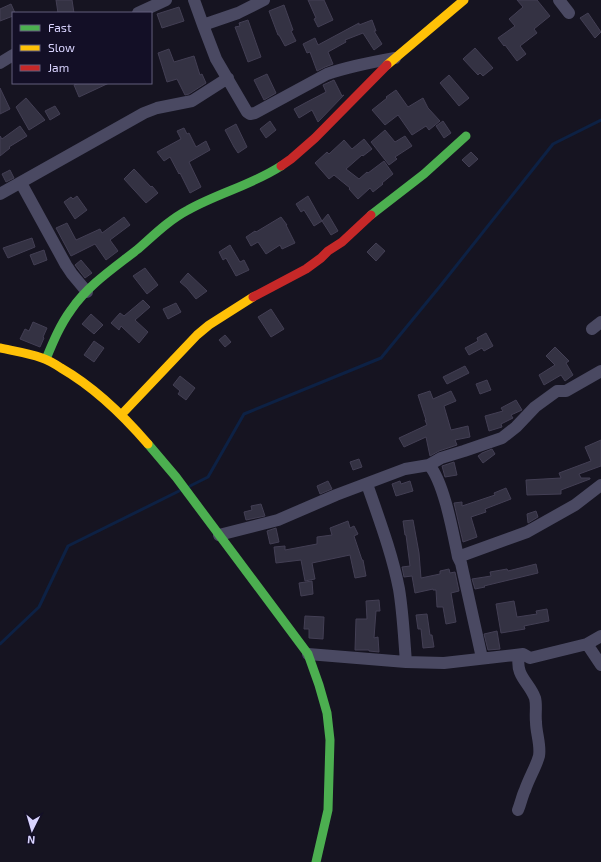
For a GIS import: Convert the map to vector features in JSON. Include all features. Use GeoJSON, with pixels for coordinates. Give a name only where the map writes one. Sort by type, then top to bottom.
{"type":"FeatureCollection","features":[{"type":"Feature","properties":{"kind":"street"},"geometry":{"type":"LineString","coordinates":[[140,12],[166,0]]}},
{"type":"Feature","properties":{"kind":"street"},"geometry":{"type":"LineString","coordinates":[[194,0],[216,59],[247,112],[252,114],[327,74],[368,62],[396,58]]}},
{"type":"Feature","properties":{"kind":"street"},"geometry":{"type":"LineString","coordinates":[[203,25],[238,13],[264,0]]}},
{"type":"Feature","properties":{"kind":"street"},"geometry":{"type":"LineString","coordinates":[[46,359],[70,311],[82,297],[162,226],[196,205],[250,183],[278,169],[291,160],[344,111],[382,70],[464,0]]}},
{"type":"Feature","properties":{"kind":"street"},"geometry":{"type":"LineString","coordinates":[[559,0],[569,13]]}},
{"type":"Feature","properties":{"kind":"street"},"geometry":{"type":"LineString","coordinates":[[0,63],[12,57]]}},
{"type":"Feature","properties":{"kind":"street"},"geometry":{"type":"LineString","coordinates":[[0,194],[144,113],[157,108],[192,101],[228,78]]}},
{"type":"Feature","properties":{"kind":"street"},"geometry":{"type":"LineString","coordinates":[[121,415],[197,335],[209,325],[254,296],[314,264],[328,251],[342,242],[375,212],[424,174],[466,136]]}},
{"type":"Feature","properties":{"kind":"street"},"geometry":{"type":"LineString","coordinates":[[21,183],[66,265],[87,292]]}},
{"type":"Feature","properties":{"kind":"street"},"geometry":{"type":"LineString","coordinates":[[0,348],[28,353],[46,359],[69,372],[91,388],[121,415],[170,469],[308,654],[327,713],[330,740],[328,810],[316,862]]}},
{"type":"Feature","properties":{"kind":"street"},"geometry":{"type":"LineString","coordinates":[[219,534],[278,520],[336,495],[405,469],[429,465],[441,458],[502,438],[516,427],[535,408],[557,391],[566,391],[601,371]]}},
{"type":"Feature","properties":{"kind":"street"},"geometry":{"type":"LineString","coordinates":[[429,465],[436,476],[445,503],[458,557],[461,563],[482,658]]}},
{"type":"Feature","properties":{"kind":"street"},"geometry":{"type":"LineString","coordinates":[[367,484],[385,537],[398,584],[406,662]]}},
{"type":"Feature","properties":{"kind":"street"},"geometry":{"type":"LineString","coordinates":[[458,557],[527,532],[576,505],[601,484]]}},
{"type":"Feature","properties":{"kind":"street"},"geometry":{"type":"LineString","coordinates":[[308,654],[406,662],[444,663],[523,654],[530,658],[587,644],[601,636]]}},
{"type":"Feature","properties":{"kind":"street"},"geometry":{"type":"LineString","coordinates":[[587,644],[601,665]]}},
{"type":"Feature","properties":{"kind":"street"},"geometry":{"type":"LineString","coordinates":[[518,810],[539,756],[535,698],[518,669],[519,656],[523,654]]}},
{"type":"Feature","properties":{"kind":"building"},"geometry":{"type":"Polygon","coordinates":[[[56,0],[72,0],[74,12],[58,12],[56,0]]]}},
{"type":"Feature","properties":{"kind":"building"},"geometry":{"type":"Polygon","coordinates":[[[308,0],[324,0],[333,20],[318,27],[314,19],[316,18],[308,0]]]}},
{"type":"Feature","properties":{"kind":"building"},"geometry":{"type":"Polygon","coordinates":[[[517,0],[537,0],[550,16],[534,29],[537,33],[520,46],[526,54],[517,61],[498,38],[515,26],[509,19],[523,7],[517,0]]]}},
{"type":"Feature","properties":{"kind":"building"},"geometry":{"type":"Polygon","coordinates":[[[11,4],[15,12],[12,12],[12,16],[0,21],[0,9],[11,4]]]}},
{"type":"Feature","properties":{"kind":"building"},"geometry":{"type":"Polygon","coordinates":[[[284,5],[293,30],[291,31],[296,41],[285,46],[278,35],[269,11],[284,5]]]}},
{"type":"Feature","properties":{"kind":"building"},"geometry":{"type":"Polygon","coordinates":[[[179,7],[184,21],[162,28],[157,14],[179,7]]]}},
{"type":"Feature","properties":{"kind":"building"},"geometry":{"type":"Polygon","coordinates":[[[588,13],[601,32],[595,38],[580,18],[588,13]]]}},
{"type":"Feature","properties":{"kind":"building"},"geometry":{"type":"Polygon","coordinates":[[[248,20],[261,57],[248,62],[235,27],[240,26],[239,23],[248,20]]]}},
{"type":"Feature","properties":{"kind":"building"},"geometry":{"type":"Polygon","coordinates":[[[372,20],[376,31],[374,31],[382,44],[374,50],[363,33],[345,40],[346,42],[328,52],[333,64],[317,71],[310,52],[307,53],[303,44],[315,38],[318,45],[359,23],[359,25],[372,20]]]}},
{"type":"Feature","properties":{"kind":"building"},"geometry":{"type":"Polygon","coordinates":[[[475,48],[493,68],[483,76],[480,73],[478,75],[463,59],[475,48]]]}},
{"type":"Feature","properties":{"kind":"building"},"geometry":{"type":"Polygon","coordinates":[[[169,49],[174,62],[194,56],[200,75],[202,74],[206,83],[185,95],[177,79],[167,82],[158,53],[169,49]]]}},
{"type":"Feature","properties":{"kind":"building"},"geometry":{"type":"Polygon","coordinates":[[[267,74],[276,93],[264,100],[254,80],[267,74]]]}},
{"type":"Feature","properties":{"kind":"building"},"geometry":{"type":"Polygon","coordinates":[[[449,75],[469,98],[459,106],[440,83],[449,75]]]}},
{"type":"Feature","properties":{"kind":"building"},"geometry":{"type":"Polygon","coordinates":[[[334,80],[342,96],[344,95],[318,122],[312,110],[299,118],[294,109],[326,92],[323,85],[334,80]]]}},
{"type":"Feature","properties":{"kind":"building"},"geometry":{"type":"Polygon","coordinates":[[[76,84],[107,84],[79,97],[74,85],[76,84]]]}},
{"type":"Feature","properties":{"kind":"building"},"geometry":{"type":"Polygon","coordinates":[[[0,88],[10,109],[0,114],[0,88]]]}},
{"type":"Feature","properties":{"kind":"building"},"geometry":{"type":"Polygon","coordinates":[[[396,90],[408,107],[423,98],[428,108],[440,121],[429,130],[426,126],[412,135],[398,115],[385,125],[372,110],[396,90]]]}},
{"type":"Feature","properties":{"kind":"building"},"geometry":{"type":"Polygon","coordinates":[[[26,98],[45,120],[29,130],[16,107],[26,98]]]}},
{"type":"Feature","properties":{"kind":"building"},"geometry":{"type":"Polygon","coordinates":[[[55,106],[60,114],[50,120],[45,111],[55,106]]]}},
{"type":"Feature","properties":{"kind":"building"},"geometry":{"type":"Polygon","coordinates":[[[270,121],[276,130],[266,138],[260,129],[270,121]]]}},
{"type":"Feature","properties":{"kind":"building"},"geometry":{"type":"Polygon","coordinates":[[[443,121],[451,133],[444,138],[436,126],[443,121]]]}},
{"type":"Feature","properties":{"kind":"building"},"geometry":{"type":"Polygon","coordinates":[[[236,124],[247,147],[238,153],[225,130],[236,124]]]}},
{"type":"Feature","properties":{"kind":"building"},"geometry":{"type":"Polygon","coordinates":[[[20,126],[27,136],[9,147],[10,148],[0,156],[0,136],[2,139],[20,126]]]}},
{"type":"Feature","properties":{"kind":"building"},"geometry":{"type":"Polygon","coordinates":[[[184,128],[187,134],[189,133],[196,147],[206,141],[210,150],[189,162],[201,187],[190,193],[170,157],[164,161],[157,152],[181,139],[177,131],[184,128]]]}},
{"type":"Feature","properties":{"kind":"building"},"geometry":{"type":"Polygon","coordinates":[[[385,130],[395,142],[405,136],[412,146],[395,157],[397,159],[389,165],[371,142],[385,130]]]}},
{"type":"Feature","properties":{"kind":"building"},"geometry":{"type":"Polygon","coordinates":[[[364,139],[372,149],[363,156],[362,155],[346,169],[359,179],[384,161],[393,174],[373,192],[370,188],[358,199],[349,189],[350,188],[334,175],[329,179],[315,163],[327,152],[329,154],[344,140],[352,149],[364,139]]]}},
{"type":"Feature","properties":{"kind":"building"},"geometry":{"type":"Polygon","coordinates":[[[471,152],[478,159],[469,167],[462,160],[471,152]]]}},
{"type":"Feature","properties":{"kind":"building"},"geometry":{"type":"Polygon","coordinates":[[[134,169],[158,193],[146,203],[124,179],[134,169]]]}},
{"type":"Feature","properties":{"kind":"building"},"geometry":{"type":"Polygon","coordinates":[[[10,170],[14,178],[6,182],[2,174],[10,170]]]}},
{"type":"Feature","properties":{"kind":"building"},"geometry":{"type":"Polygon","coordinates":[[[77,196],[87,210],[75,219],[64,202],[71,197],[73,199],[77,196]]]}},
{"type":"Feature","properties":{"kind":"building"},"geometry":{"type":"Polygon","coordinates":[[[308,196],[322,221],[314,226],[304,210],[301,212],[296,204],[308,196]]]}},
{"type":"Feature","properties":{"kind":"building"},"geometry":{"type":"Polygon","coordinates":[[[328,214],[338,231],[331,235],[322,221],[328,214]]]}},
{"type":"Feature","properties":{"kind":"building"},"geometry":{"type":"Polygon","coordinates":[[[124,217],[130,225],[110,240],[118,251],[106,260],[95,244],[71,256],[56,228],[67,223],[76,240],[100,229],[102,233],[124,217]]]}},
{"type":"Feature","properties":{"kind":"building"},"geometry":{"type":"Polygon","coordinates":[[[281,217],[287,225],[295,243],[282,249],[280,245],[266,254],[258,242],[251,246],[246,237],[281,217]]]}},
{"type":"Feature","properties":{"kind":"building"},"geometry":{"type":"Polygon","coordinates":[[[32,238],[35,247],[8,258],[3,248],[32,238]]]}},
{"type":"Feature","properties":{"kind":"building"},"geometry":{"type":"Polygon","coordinates":[[[376,243],[385,251],[376,261],[367,252],[376,243]]]}},
{"type":"Feature","properties":{"kind":"building"},"geometry":{"type":"Polygon","coordinates":[[[230,245],[240,262],[244,260],[249,270],[236,276],[226,258],[223,260],[219,252],[230,245]]]}},
{"type":"Feature","properties":{"kind":"building"},"geometry":{"type":"Polygon","coordinates":[[[44,250],[47,260],[34,265],[30,255],[44,250]]]}},
{"type":"Feature","properties":{"kind":"building"},"geometry":{"type":"Polygon","coordinates":[[[81,260],[92,273],[85,278],[75,265],[81,260]]]}},
{"type":"Feature","properties":{"kind":"building"},"geometry":{"type":"Polygon","coordinates":[[[145,268],[158,285],[147,294],[133,276],[145,268]]]}},
{"type":"Feature","properties":{"kind":"building"},"geometry":{"type":"Polygon","coordinates":[[[188,273],[207,291],[196,299],[180,282],[188,273]]]}},
{"type":"Feature","properties":{"kind":"building"},"geometry":{"type":"Polygon","coordinates":[[[143,300],[150,307],[135,320],[148,332],[139,343],[121,326],[119,330],[111,323],[120,313],[124,316],[143,300]]]}},
{"type":"Feature","properties":{"kind":"building"},"geometry":{"type":"Polygon","coordinates":[[[176,303],[181,312],[168,319],[163,309],[176,303]]]}},
{"type":"Feature","properties":{"kind":"building"},"geometry":{"type":"Polygon","coordinates":[[[271,309],[284,329],[271,337],[258,317],[271,309]]]}},
{"type":"Feature","properties":{"kind":"building"},"geometry":{"type":"Polygon","coordinates":[[[91,314],[103,325],[94,334],[82,324],[91,314]]]}},
{"type":"Feature","properties":{"kind":"building"},"geometry":{"type":"Polygon","coordinates":[[[33,322],[47,328],[40,347],[20,339],[25,329],[29,331],[33,322]]]}},
{"type":"Feature","properties":{"kind":"building"},"geometry":{"type":"Polygon","coordinates":[[[486,333],[493,346],[484,351],[482,348],[469,355],[465,348],[478,341],[477,338],[486,333]]]}},
{"type":"Feature","properties":{"kind":"building"},"geometry":{"type":"Polygon","coordinates":[[[225,335],[231,342],[225,347],[219,340],[225,335]]]}},
{"type":"Feature","properties":{"kind":"building"},"geometry":{"type":"Polygon","coordinates":[[[94,341],[104,348],[94,362],[84,355],[94,341]]]}},
{"type":"Feature","properties":{"kind":"building"},"geometry":{"type":"Polygon","coordinates":[[[555,347],[569,361],[566,363],[573,375],[565,381],[561,375],[544,385],[539,375],[555,365],[546,356],[555,347]]]}},
{"type":"Feature","properties":{"kind":"building"},"geometry":{"type":"Polygon","coordinates":[[[465,366],[469,373],[447,384],[443,377],[465,366]]]}},
{"type":"Feature","properties":{"kind":"building"},"geometry":{"type":"Polygon","coordinates":[[[180,376],[195,388],[186,400],[178,394],[180,391],[173,385],[180,376]]]}},
{"type":"Feature","properties":{"kind":"building"},"geometry":{"type":"Polygon","coordinates":[[[487,380],[491,390],[480,394],[476,384],[487,380]]]}},
{"type":"Feature","properties":{"kind":"building"},"geometry":{"type":"Polygon","coordinates":[[[430,391],[433,399],[451,391],[456,401],[444,406],[451,430],[468,426],[470,437],[455,440],[457,445],[439,451],[430,456],[426,437],[404,447],[399,438],[427,425],[418,395],[430,391]]]}},
{"type":"Feature","properties":{"kind":"building"},"geometry":{"type":"Polygon","coordinates":[[[516,400],[522,410],[511,415],[513,418],[501,424],[502,427],[489,431],[485,416],[503,411],[501,408],[516,400]]]}},
{"type":"Feature","properties":{"kind":"building"},"geometry":{"type":"Polygon","coordinates":[[[601,440],[601,466],[579,474],[581,478],[590,479],[561,490],[561,494],[527,495],[526,480],[561,478],[559,473],[591,461],[585,447],[601,440]]]}},
{"type":"Feature","properties":{"kind":"building"},"geometry":{"type":"Polygon","coordinates":[[[492,449],[495,454],[483,463],[478,456],[492,449]]]}},
{"type":"Feature","properties":{"kind":"building"},"geometry":{"type":"Polygon","coordinates":[[[359,459],[362,467],[353,470],[350,462],[359,459]]]}},
{"type":"Feature","properties":{"kind":"building"},"geometry":{"type":"Polygon","coordinates":[[[454,462],[457,475],[445,477],[442,466],[454,462]]]}},
{"type":"Feature","properties":{"kind":"building"},"geometry":{"type":"Polygon","coordinates":[[[328,481],[332,489],[320,494],[317,486],[328,481]]]}},
{"type":"Feature","properties":{"kind":"building"},"geometry":{"type":"Polygon","coordinates":[[[400,481],[401,484],[410,481],[413,491],[396,496],[392,484],[400,481]]]}},
{"type":"Feature","properties":{"kind":"building"},"geometry":{"type":"Polygon","coordinates":[[[506,488],[511,499],[485,509],[486,512],[471,517],[477,537],[463,542],[454,503],[462,502],[462,506],[495,495],[494,493],[506,488]]]}},
{"type":"Feature","properties":{"kind":"building"},"geometry":{"type":"Polygon","coordinates":[[[261,504],[265,516],[246,520],[244,512],[252,510],[251,506],[261,504]]]}},
{"type":"Feature","properties":{"kind":"building"},"geometry":{"type":"Polygon","coordinates":[[[536,511],[538,517],[528,523],[527,514],[536,511]]]}},
{"type":"Feature","properties":{"kind":"building"},"geometry":{"type":"Polygon","coordinates":[[[413,520],[419,553],[421,578],[440,574],[440,571],[449,569],[450,573],[455,572],[459,591],[451,593],[456,622],[446,624],[443,607],[437,607],[436,590],[433,589],[415,593],[412,576],[404,577],[402,567],[410,566],[403,521],[413,520]]]}},
{"type":"Feature","properties":{"kind":"building"},"geometry":{"type":"Polygon","coordinates":[[[348,521],[350,528],[354,526],[358,534],[354,536],[363,560],[366,576],[355,578],[350,555],[312,563],[315,579],[305,581],[301,560],[276,563],[274,547],[285,546],[285,550],[317,544],[317,537],[332,535],[330,528],[348,521]]]}},
{"type":"Feature","properties":{"kind":"building"},"geometry":{"type":"Polygon","coordinates":[[[276,528],[279,542],[270,544],[267,531],[276,528]]]}},
{"type":"Feature","properties":{"kind":"building"},"geometry":{"type":"Polygon","coordinates":[[[536,564],[538,573],[475,589],[472,579],[491,576],[490,572],[507,569],[508,571],[536,564]]]}},
{"type":"Feature","properties":{"kind":"building"},"geometry":{"type":"Polygon","coordinates":[[[312,581],[313,594],[301,596],[299,583],[312,581]]]}},
{"type":"Feature","properties":{"kind":"building"},"geometry":{"type":"Polygon","coordinates":[[[379,600],[380,611],[376,611],[374,638],[378,637],[379,652],[355,650],[356,619],[367,619],[366,601],[379,600]]]}},
{"type":"Feature","properties":{"kind":"building"},"geometry":{"type":"Polygon","coordinates":[[[514,601],[517,617],[537,614],[536,611],[547,609],[549,621],[524,626],[525,629],[501,633],[496,604],[514,601]]]}},
{"type":"Feature","properties":{"kind":"building"},"geometry":{"type":"Polygon","coordinates":[[[427,614],[430,635],[432,635],[434,647],[423,648],[421,629],[418,629],[416,615],[427,614]]]}},
{"type":"Feature","properties":{"kind":"building"},"geometry":{"type":"Polygon","coordinates":[[[305,616],[324,617],[323,639],[309,638],[309,629],[304,629],[305,616]]]}},
{"type":"Feature","properties":{"kind":"building"},"geometry":{"type":"Polygon","coordinates":[[[497,631],[500,649],[488,650],[484,634],[497,631]]]}},
{"type":"Feature","properties":{"kind":"waterway"},"geometry":{"type":"LineString","coordinates":[[190,486],[208,477],[244,414],[381,358],[553,144],[601,120]]}},
{"type":"Feature","properties":{"kind":"waterway"},"geometry":{"type":"LineString","coordinates":[[0,644],[39,607],[68,546],[179,491]]}},
{"type":"Feature","properties":{"kind":"traffic: fast"},"geometry":{"type":"LineString","coordinates":[[371,215],[424,174],[466,136]]}},
{"type":"Feature","properties":{"kind":"traffic: fast"},"geometry":{"type":"LineString","coordinates":[[46,359],[67,316],[85,293],[102,277],[181,214],[199,204],[270,173],[281,166]]}},
{"type":"Feature","properties":{"kind":"traffic: fast"},"geometry":{"type":"LineString","coordinates":[[148,444],[176,477],[308,654],[327,713],[330,740],[328,810],[316,862]]}},
{"type":"Feature","properties":{"kind":"traffic: slow"},"geometry":{"type":"LineString","coordinates":[[387,65],[464,0]]}},
{"type":"Feature","properties":{"kind":"traffic: slow"},"geometry":{"type":"LineString","coordinates":[[121,415],[197,335],[209,325],[253,297]]}},
{"type":"Feature","properties":{"kind":"traffic: slow"},"geometry":{"type":"LineString","coordinates":[[0,348],[37,356],[54,364],[73,376],[108,402],[148,444]]}},
{"type":"Feature","properties":{"kind":"traffic: jam"},"geometry":{"type":"LineString","coordinates":[[281,166],[315,138],[387,65]]}},
{"type":"Feature","properties":{"kind":"traffic: jam"},"geometry":{"type":"LineString","coordinates":[[253,297],[306,269],[328,251],[342,242],[371,215]]}}]}
